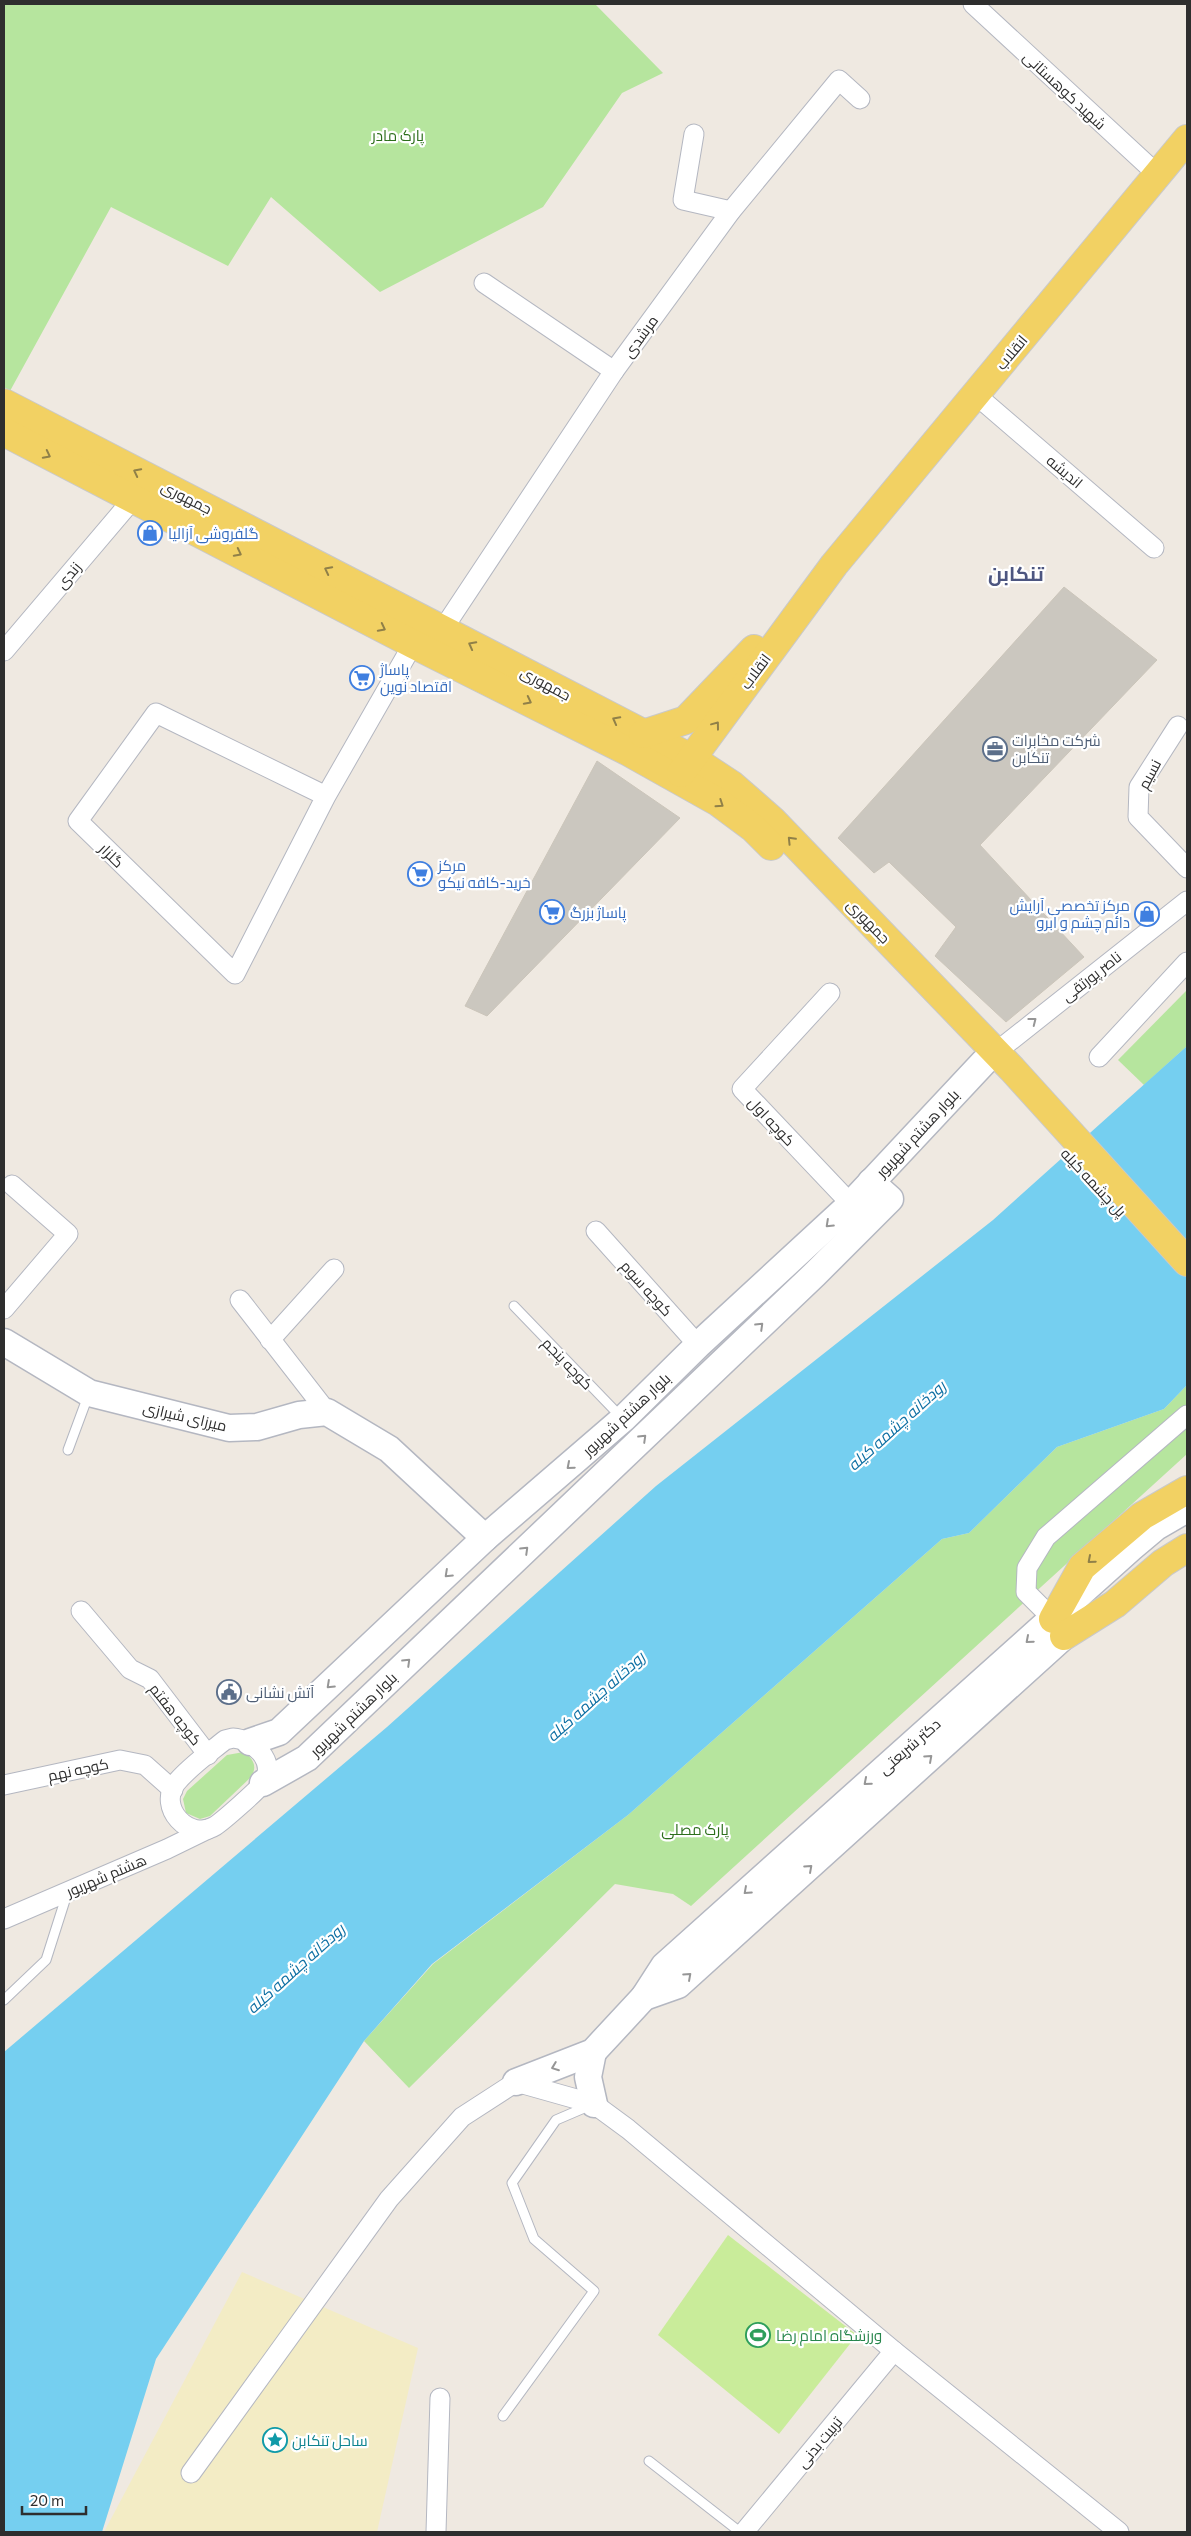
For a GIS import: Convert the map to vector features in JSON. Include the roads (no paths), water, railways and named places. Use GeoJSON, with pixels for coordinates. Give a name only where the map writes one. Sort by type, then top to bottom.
{"type":"FeatureCollection","features":[{"type":"Feature","properties":{"kind":"main road","name":"انقلاب"},"geometry":{"type":"LineString","coordinates":[[684,768],[834,565],[1187,139]]}},
{"type":"Feature","properties":{"kind":"main road","name":"جمهوری"},"geometry":{"type":"LineString","coordinates":[[4,403],[643,734],[684,768]]}},
{"type":"Feature","properties":{"kind":"main road","name":"جمهوری"},"geometry":{"type":"LineString","coordinates":[[4,432],[413,644],[627,751],[732,785],[772,820],[998,1065]]}},
{"type":"Feature","properties":{"kind":"main road","name":"انقلاب"},"geometry":{"type":"LineString","coordinates":[[643,734],[686,720],[834,565]]}},
{"type":"Feature","properties":{"kind":"main road","name":"پل چشمه کیله"},"geometry":{"type":"LineString","coordinates":[[998,1065],[1187,1262]]}},
{"type":"Feature","properties":{"kind":"main road","name":"پل چشمه کیله"},"geometry":{"type":"LineString","coordinates":[[998,1065],[1187,1284]]}},
{"type":"Feature","properties":{"kind":"main road"},"geometry":{"type":"LineString","coordinates":[[1058,1627],[1082,1568],[1142,1516],[1187,1490]]}},
{"type":"Feature","properties":{"kind":"main road"},"geometry":{"type":"LineString","coordinates":[[1058,1627],[1115,1604],[1163,1563],[1187,1548]]}},
{"type":"Feature","properties":{"kind":"street","name":"شهید کوهستانی"},"geometry":{"type":"LineString","coordinates":[[973,4],[1158,175]]}},
{"type":"Feature","properties":{"kind":"street","name":"مرشدی"},"geometry":{"type":"LineString","coordinates":[[443,629],[614,371],[731,211],[840,80],[860,99]]}},
{"type":"Feature","properties":{"kind":"street"},"geometry":{"type":"LineString","coordinates":[[694,134],[683,200],[731,211]]}},
{"type":"Feature","properties":{"kind":"street"},"geometry":{"type":"LineString","coordinates":[[484,283],[614,371]]}},
{"type":"Feature","properties":{"kind":"street","name":"اندیشه"},"geometry":{"type":"LineString","coordinates":[[976,395],[1154,548]]}},
{"type":"Feature","properties":{"kind":"street","name":"زندی"},"geometry":{"type":"LineString","coordinates":[[4,651],[132,499]]}},
{"type":"Feature","properties":{"kind":"street","name":"گلزار"},"geometry":{"type":"LineString","coordinates":[[326,796],[156,713],[78,821],[235,974],[326,796],[413,644]]}},
{"type":"Feature","properties":{"kind":"street","name":"نسیم"},"geometry":{"type":"LineString","coordinates":[[1178,726],[1139,787],[1138,817],[1187,868]]}},
{"type":"Feature","properties":{"kind":"street","name":"ناصر پورتقی"},"geometry":{"type":"LineString","coordinates":[[998,1065],[1187,901]]}},
{"type":"Feature","properties":{"kind":"street"},"geometry":{"type":"LineString","coordinates":[[1099,1057],[1187,962]]}},
{"type":"Feature","properties":{"kind":"street","name":"کوچه اول"},"geometry":{"type":"LineString","coordinates":[[830,993],[742,1089],[851,1204]]}},
{"type":"Feature","properties":{"kind":"street","name":"بلوار هشتم شهریور"},"geometry":{"type":"LineString","coordinates":[[263,1783],[307,1758],[815,1274],[880,1191],[998,1065]]}},
{"type":"Feature","properties":{"kind":"street"},"geometry":{"type":"LineString","coordinates":[[4,1309],[68,1234],[12,1185]]}},
{"type":"Feature","properties":{"kind":"street","name":"بلوار هشتم شهریور"},"geometry":{"type":"LineString","coordinates":[[250,1742],[279,1732],[485,1538],[623,1419],[698,1345],[851,1204],[880,1191]]}},
{"type":"Feature","properties":{"kind":"street","name":"کوچه سوم"},"geometry":{"type":"LineString","coordinates":[[596,1231],[698,1345]]}},
{"type":"Feature","properties":{"kind":"street"},"geometry":{"type":"LineString","coordinates":[[270,1340],[334,1269]]}},
{"type":"Feature","properties":{"kind":"street"},"geometry":{"type":"LineString","coordinates":[[240,1300],[327,1412],[389,1449],[485,1538]]}},
{"type":"Feature","properties":{"kind":"street","name":"میرزای شیرازی"},"geometry":{"type":"LineString","coordinates":[[4,1342],[89,1393],[229,1428],[257,1427],[299,1415],[327,1412]]}},
{"type":"Feature","properties":{"kind":"street"},"geometry":{"type":"LineString","coordinates":[[1058,1627],[1026,1592],[1027,1568],[1046,1537],[1187,1414]]}},
{"type":"Feature","properties":{"kind":"street","name":"دکتر شریعتی"},"geometry":{"type":"LineString","coordinates":[[1058,1627],[1156,1527],[1187,1509]]}},
{"type":"Feature","properties":{"kind":"street","name":"دکتر شریعتی"},"geometry":{"type":"LineString","coordinates":[[516,2082],[593,2052],[644,1997],[678,1985],[848,1815],[1058,1627],[1164,1541],[1187,1527]]}},
{"type":"Feature","properties":{"kind":"street","name":"کوچه هفتم"},"geometry":{"type":"LineString","coordinates":[[81,1611],[130,1669],[150,1680],[208,1755]]}},
{"type":"Feature","properties":{"kind":"street"},"geometry":{"type":"LineString","coordinates":[[241,1739],[250,1742],[261,1752],[266,1775],[263,1783],[215,1826],[208,1829],[193,1829],[176,1817],[171,1804],[176,1783],[225,1740],[241,1739]]}},
{"type":"Feature","properties":{"kind":"street","name":"کوچه نهم"},"geometry":{"type":"LineString","coordinates":[[4,1784],[120,1760],[145,1765],[173,1790]]}},
{"type":"Feature","properties":{"kind":"street","name":"هشتم شهریور"},"geometry":{"type":"LineString","coordinates":[[4,1919],[167,1849],[208,1829]]}},
{"type":"Feature","properties":{"kind":"street"},"geometry":{"type":"LineString","coordinates":[[593,2052],[588,2077],[594,2104]]}},
{"type":"Feature","properties":{"kind":"street"},"geometry":{"type":"LineString","coordinates":[[191,2473],[389,2199],[462,2117],[516,2082],[594,2104],[628,2129],[894,2351],[1119,2532]]}},
{"type":"Feature","properties":{"kind":"street","name":"تربیت بدنی"},"geometry":{"type":"LineString","coordinates":[[742,2532],[894,2351]]}},
{"type":"Feature","properties":{"kind":"street"},"geometry":{"type":"LineString","coordinates":[[436,2532],[440,2398]]}},
{"type":"Feature","properties":{"kind":"lane","name":"کوچه پنجم"},"geometry":{"type":"LineString","coordinates":[[514,1306],[623,1419]]}},
{"type":"Feature","properties":{"kind":"lane"},"geometry":{"type":"LineString","coordinates":[[68,1450],[89,1393]]}},
{"type":"Feature","properties":{"kind":"lane"},"geometry":{"type":"LineString","coordinates":[[4,2000],[46,1960],[68,1891]]}},
{"type":"Feature","properties":{"kind":"lane"},"geometry":{"type":"LineString","coordinates":[[504,2416],[594,2291],[534,2239],[512,2182],[556,2120],[594,2104]]}},
{"type":"Feature","properties":{"kind":"lane"},"geometry":{"type":"LineString","coordinates":[[649,2461],[742,2532]]}},
{"type":"Feature","properties":{"kind":"water","name":"رودخانه چشمه کیله"},"geometry":{"type":"Polygon","coordinates":[[[1187,1046],[1187,1385],[1164,1409],[1057,1447],[969,1533],[942,1539],[628,1815],[432,1964],[364,2041],[156,2359],[102,2532],[4,2532],[4,2052],[387,1727],[656,1486],[993,1220],[1187,1046]]]}},
{"type":"Feature","properties":{"kind":"place","name":"گلفروشی آزالیا"},"geometry":{"type":"Point","coordinates":[150,533]}},
{"type":"Feature","properties":{"kind":"place","name":"پاساژ اقتصاد نوین"},"geometry":{"type":"Point","coordinates":[362,678]}},
{"type":"Feature","properties":{"kind":"place","name":"شرکت مخابرات تنکابن"},"geometry":{"type":"Point","coordinates":[995,749]}},
{"type":"Feature","properties":{"kind":"place","name":"مرکز خرید-کافه نیکو"},"geometry":{"type":"Point","coordinates":[420,874]}},
{"type":"Feature","properties":{"kind":"place","name":"پاساژ بزرگ"},"geometry":{"type":"Point","coordinates":[552,912]}},
{"type":"Feature","properties":{"kind":"place","name":"مرکز تخصصی آرایش دائم چشم و ابرو"},"geometry":{"type":"Point","coordinates":[1147,914]}},
{"type":"Feature","properties":{"kind":"place","name":"آتش نشانی"},"geometry":{"type":"Point","coordinates":[229,1692]}},
{"type":"Feature","properties":{"kind":"place","name":"ورزشگاه امام رضا"},"geometry":{"type":"Point","coordinates":[758,2335]}},
{"type":"Feature","properties":{"kind":"place","name":"ساحل تنکابن"},"geometry":{"type":"Point","coordinates":[275,2440]}},
{"type":"Feature","properties":{"kind":"district","name":"تنکابن"},"geometry":{"type":"Point","coordinates":[1016,573]}},
{"type":"Feature","properties":{"kind":"park label","name":"پارک مادر"},"geometry":{"type":"Point","coordinates":[398,135]}},
{"type":"Feature","properties":{"kind":"park label","name":"پارک مصلی"},"geometry":{"type":"Point","coordinates":[695,1829]}}]}
